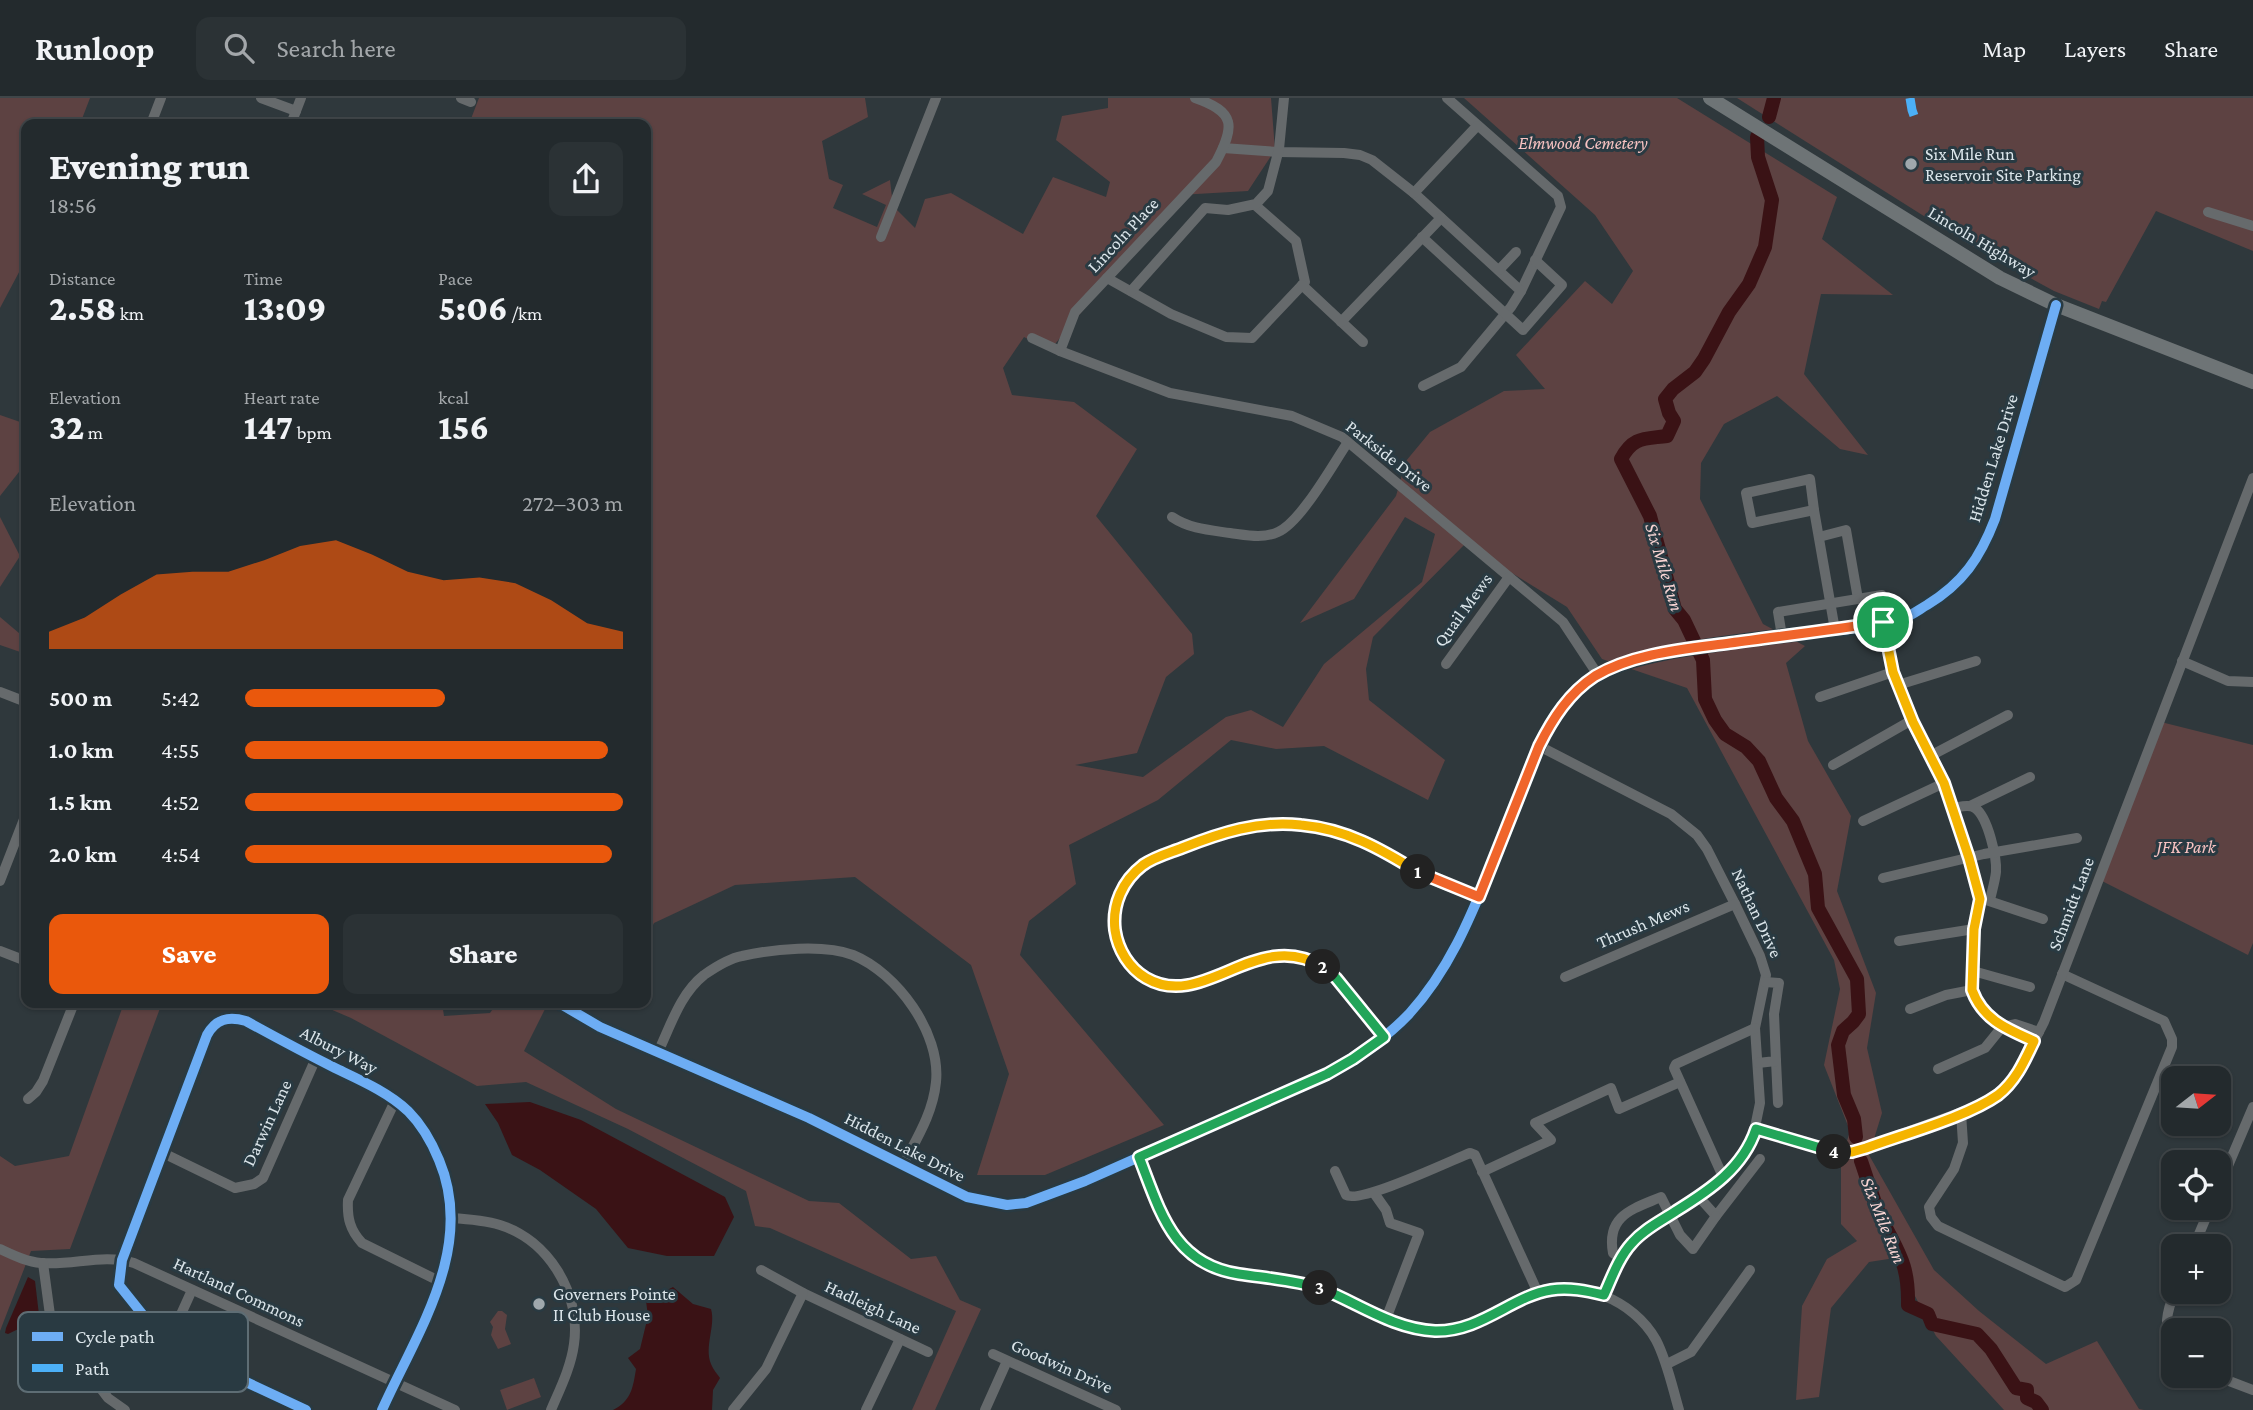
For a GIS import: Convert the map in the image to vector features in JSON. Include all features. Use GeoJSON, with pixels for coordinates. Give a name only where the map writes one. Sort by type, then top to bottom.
{"type":"FeatureCollection","features":[{"type":"Feature","properties":{"kind":"main road","name":"Lincoln Highway"},"geometry":{"type":"LineString","coordinates":[[1710,98],[2000,278],[2056,305],[2253,382]]}},
{"type":"Feature","properties":{"kind":"street"},"geometry":{"type":"LineString","coordinates":[[152,119],[161,98]]}},
{"type":"Feature","properties":{"kind":"street"},"geometry":{"type":"LineString","coordinates":[[261,98],[296,111]]}},
{"type":"Feature","properties":{"kind":"street"},"geometry":{"type":"LineString","coordinates":[[292,119],[301,98]]}},
{"type":"Feature","properties":{"kind":"street"},"geometry":{"type":"LineString","coordinates":[[881,237],[936,98]]}},
{"type":"Feature","properties":{"kind":"street"},"geometry":{"type":"LineString","coordinates":[[1195,98],[1215,105],[1225,114],[1229,129],[1223,148],[1344,153],[1360,155],[1374,161],[1415,194],[1521,291]]}},
{"type":"Feature","properties":{"kind":"street"},"geometry":{"type":"LineString","coordinates":[[1131,292],[1205,208],[1227,210],[1255,205],[1268,191],[1278,152],[1284,98]]}},
{"type":"Feature","properties":{"kind":"street"},"geometry":{"type":"LineString","coordinates":[[1423,386],[1461,367],[1505,314],[1521,291],[1561,206],[1558,196],[1447,98]]}},
{"type":"Feature","properties":{"kind":"street"},"geometry":{"type":"LineString","coordinates":[[1415,194],[1477,126]]}},
{"type":"Feature","properties":{"kind":"street","name":"Lincoln Place"},"geometry":{"type":"LineString","coordinates":[[1060,351],[1075,312],[1216,162],[1223,148]]}},
{"type":"Feature","properties":{"kind":"street"},"geometry":{"type":"LineString","coordinates":[[1107,278],[1171,314],[1226,337],[1252,338],[1305,282],[1296,241],[1255,205]]}},
{"type":"Feature","properties":{"kind":"street"},"geometry":{"type":"LineString","coordinates":[[2208,212],[2253,226]]}},
{"type":"Feature","properties":{"kind":"street"},"geometry":{"type":"LineString","coordinates":[[1341,322],[1441,218]]}},
{"type":"Feature","properties":{"kind":"street"},"geometry":{"type":"LineString","coordinates":[[1422,237],[1523,330],[1562,285],[1535,260]]}},
{"type":"Feature","properties":{"kind":"street"},"geometry":{"type":"LineString","coordinates":[[1499,270],[1516,252]]}},
{"type":"Feature","properties":{"kind":"street"},"geometry":{"type":"LineString","coordinates":[[1302,285],[1363,342]]}},
{"type":"Feature","properties":{"kind":"street","name":"Hidden Lake Drive"},"geometry":{"type":"LineString","coordinates":[[568,1008],[600,1027],[809,1118],[967,1197],[1007,1205],[1026,1203],[1085,1181],[1327,1074],[1384,1037],[1408,1015],[1448,961],[1479,897],[1550,723],[1583,685],[1598,675],[1632,661],[1680,650],[1835,630],[1906,617],[1945,594],[1966,575],[1986,543],[2056,305]]}},
{"type":"Feature","properties":{"kind":"street","name":"Parkside Drive"},"geometry":{"type":"LineString","coordinates":[[1032,338],[1170,393],[1292,416],[1348,442],[1563,622],[1598,675]]}},
{"type":"Feature","properties":{"kind":"street"},"geometry":{"type":"LineString","coordinates":[[1172,517],[1200,529],[1253,536],[1277,533],[1296,519],[1348,442]]}},
{"type":"Feature","properties":{"kind":"street","name":"Schmidt Lane"},"geometry":{"type":"LineString","coordinates":[[1756,1129],[1842,1153],[1866,1148],[1961,1114],[1999,1094],[2018,1073],[2037,1036],[2062,974],[2253,478]]}},
{"type":"Feature","properties":{"kind":"street"},"geometry":{"type":"LineString","coordinates":[[1814,510],[1752,523],[1746,493],[1810,479],[1835,630]]}},
{"type":"Feature","properties":{"kind":"street"},"geometry":{"type":"LineString","coordinates":[[1819,537],[1846,530],[1858,599]]}},
{"type":"Feature","properties":{"kind":"street","name":"Quail Mews"},"geometry":{"type":"LineString","coordinates":[[1446,664],[1509,577]]}},
{"type":"Feature","properties":{"kind":"street"},"geometry":{"type":"LineString","coordinates":[[1782,636],[1778,611],[1882,595]]}},
{"type":"Feature","properties":{"kind":"street"},"geometry":{"type":"LineString","coordinates":[[1883,622],[1893,672],[1912,720],[1944,783],[1985,899],[2043,919]]}},
{"type":"Feature","properties":{"kind":"street"},"geometry":{"type":"LineString","coordinates":[[1898,685],[1976,661]]}},
{"type":"Feature","properties":{"kind":"street"},"geometry":{"type":"LineString","coordinates":[[2182,661],[2228,681],[2253,682]]}},
{"type":"Feature","properties":{"kind":"street"},"geometry":{"type":"LineString","coordinates":[[1820,697],[1893,672]]}},
{"type":"Feature","properties":{"kind":"street"},"geometry":{"type":"LineString","coordinates":[[0,692],[21,700]]}},
{"type":"Feature","properties":{"kind":"street"},"geometry":{"type":"LineString","coordinates":[[1932,755],[2008,715]]}},
{"type":"Feature","properties":{"kind":"street"},"geometry":{"type":"LineString","coordinates":[[1833,765],[1912,720]]}},
{"type":"Feature","properties":{"kind":"street","name":"Nathan Drive"},"geometry":{"type":"LineString","coordinates":[[1539,746],[1671,814],[1697,835],[1735,904],[1760,956],[1766,975],[1755,1027],[1760,1102],[1756,1129],[1743,1156],[1724,1179],[1632,1243],[1604,1295]]}},
{"type":"Feature","properties":{"kind":"street"},"geometry":{"type":"LineString","coordinates":[[1953,808],[1970,806],[2030,778]]}},
{"type":"Feature","properties":{"kind":"street"},"geometry":{"type":"LineString","coordinates":[[1863,821],[1944,783]]}},
{"type":"Feature","properties":{"kind":"street"},"geometry":{"type":"LineString","coordinates":[[1970,806],[1982,815],[1994,853],[1996,871],[1974,929],[1972,990],[1980,1009],[2002,1027]]}},
{"type":"Feature","properties":{"kind":"street"},"geometry":{"type":"LineString","coordinates":[[1384,1037],[1325,968],[1302,957],[1275,955],[1261,958],[1191,985],[1176,986],[1147,979],[1132,968],[1116,937],[1115,904],[1121,890],[1143,866],[1157,858],[1225,832],[1278,824],[1300,824],[1346,833],[1368,842],[1424,876],[1479,897]]}},
{"type":"Feature","properties":{"kind":"street"},"geometry":{"type":"LineString","coordinates":[[0,881],[21,827]]}},
{"type":"Feature","properties":{"kind":"street"},"geometry":{"type":"LineString","coordinates":[[1883,878],[1969,858],[2077,838]]}},
{"type":"Feature","properties":{"kind":"street","name":"Thrush Mews"},"geometry":{"type":"LineString","coordinates":[[1565,976],[1735,904]]}},
{"type":"Feature","properties":{"kind":"street"},"geometry":{"type":"LineString","coordinates":[[1899,941],[1974,929]]}},
{"type":"Feature","properties":{"kind":"street"},"geometry":{"type":"LineString","coordinates":[[658,1052],[686,994],[705,975],[740,956],[811,948],[852,955],[886,974],[912,1004],[930,1038],[937,1079],[931,1111],[903,1165]]}},
{"type":"Feature","properties":{"kind":"street"},"geometry":{"type":"LineString","coordinates":[[0,951],[21,959]]}},
{"type":"Feature","properties":{"kind":"street"},"geometry":{"type":"LineString","coordinates":[[1973,971],[2030,987]]}},
{"type":"Feature","properties":{"kind":"street"},"geometry":{"type":"LineString","coordinates":[[1961,1114],[1963,1143],[1955,1169],[1929,1207],[1931,1217],[1938,1226],[2065,1287],[2076,1280],[2172,1047],[2172,1039],[2164,1021],[2062,974]]}},
{"type":"Feature","properties":{"kind":"street"},"geometry":{"type":"LineString","coordinates":[[1765,982],[1779,983],[1774,1014],[1778,1103]]}},
{"type":"Feature","properties":{"kind":"street"},"geometry":{"type":"LineString","coordinates":[[1910,1009],[1946,995],[1972,990]]}},
{"type":"Feature","properties":{"kind":"street"},"geometry":{"type":"LineString","coordinates":[[28,1099],[36,1093],[43,1081],[72,1008]]}},
{"type":"Feature","properties":{"kind":"street","name":"Albury Way"},"geometry":{"type":"LineString","coordinates":[[122,1259],[207,1035],[216,1023],[228,1018],[246,1021],[379,1090],[416,1121],[437,1154],[449,1191],[451,1219],[449,1250],[441,1282],[382,1410]]}},
{"type":"Feature","properties":{"kind":"street"},"geometry":{"type":"LineString","coordinates":[[1938,1069],[1985,1048],[2002,1027],[2015,1024],[2037,1036]]}},
{"type":"Feature","properties":{"kind":"street"},"geometry":{"type":"LineString","coordinates":[[1724,1179],[1679,1082],[1675,1071],[1676,1064],[1755,1027]]}},
{"type":"Feature","properties":{"kind":"street","name":"Darwin Lane"},"geometry":{"type":"LineString","coordinates":[[162,1152],[235,1188],[254,1184],[263,1178],[316,1058]]}},
{"type":"Feature","properties":{"kind":"street"},"geometry":{"type":"LineString","coordinates":[[1758,1063],[1776,1061]]}},
{"type":"Feature","properties":{"kind":"street"},"geometry":{"type":"LineString","coordinates":[[1482,1172],[1551,1140],[1535,1123],[1573,1105],[1611,1088],[1619,1109],[1679,1082]]}},
{"type":"Feature","properties":{"kind":"street"},"geometry":{"type":"LineString","coordinates":[[395,1101],[348,1200],[347,1216],[352,1233],[362,1243],[441,1282]]}},
{"type":"Feature","properties":{"kind":"street"},"geometry":{"type":"LineString","coordinates":[[2231,1159],[2253,1107]]}},
{"type":"Feature","properties":{"kind":"street"},"geometry":{"type":"LineString","coordinates":[[1335,1171],[1349,1197],[1374,1193],[1470,1153],[1475,1155],[1538,1293]]}},
{"type":"Feature","properties":{"kind":"street"},"geometry":{"type":"LineString","coordinates":[[1139,1157],[1169,1228],[1180,1244],[1199,1261],[1224,1271],[1317,1287],[1386,1319],[1436,1331],[1480,1321],[1538,1293],[1551,1290],[1573,1289],[1604,1295],[1629,1310],[1655,1338],[1667,1364],[1679,1410]]}},
{"type":"Feature","properties":{"kind":"street"},"geometry":{"type":"LineString","coordinates":[[1622,1259],[1613,1253],[1611,1244],[1618,1220],[1625,1212],[1661,1197],[1680,1235],[1693,1249],[1760,1158]]}},
{"type":"Feature","properties":{"kind":"street"},"geometry":{"type":"LineString","coordinates":[[1374,1193],[1386,1210],[1390,1223],[1419,1233],[1386,1319]]}},
{"type":"Feature","properties":{"kind":"street"},"geometry":{"type":"LineString","coordinates":[[1699,1196],[1716,1216]]}},
{"type":"Feature","properties":{"kind":"street"},"geometry":{"type":"LineString","coordinates":[[451,1219],[488,1222],[513,1230],[537,1247],[557,1269],[572,1307],[575,1337],[569,1366],[551,1410]]}},
{"type":"Feature","properties":{"kind":"street","name":"Hartland Commons"},"geometry":{"type":"LineString","coordinates":[[0,1249],[30,1261],[43,1263],[122,1259],[240,1312]]}},
{"type":"Feature","properties":{"kind":"street"},"geometry":{"type":"LineString","coordinates":[[122,1259],[119,1285],[141,1312]]}},
{"type":"Feature","properties":{"kind":"street"},"geometry":{"type":"LineString","coordinates":[[43,1263],[50,1312]]}},
{"type":"Feature","properties":{"kind":"street","name":"Hadleigh Lane"},"geometry":{"type":"LineString","coordinates":[[761,1269],[803,1293],[928,1352]]}},
{"type":"Feature","properties":{"kind":"street"},"geometry":{"type":"LineString","coordinates":[[1667,1364],[1691,1352],[1750,1270]]}},
{"type":"Feature","properties":{"kind":"street"},"geometry":{"type":"LineString","coordinates":[[182,1312],[192,1290]]}},
{"type":"Feature","properties":{"kind":"street","name":"Hadleigh Lane"},"geometry":{"type":"LineString","coordinates":[[733,1410],[766,1369],[803,1293]]}},
{"type":"Feature","properties":{"kind":"street","name":"Hartland Commons"},"geometry":{"type":"LineString","coordinates":[[248,1316],[455,1410]]}},
{"type":"Feature","properties":{"kind":"street"},"geometry":{"type":"LineString","coordinates":[[866,1410],[900,1339]]}},
{"type":"Feature","properties":{"kind":"street","name":"Goodwin Drive"},"geometry":{"type":"LineString","coordinates":[[993,1354],[1116,1410]]}},
{"type":"Feature","properties":{"kind":"street"},"geometry":{"type":"LineString","coordinates":[[985,1410],[1007,1361]]}},
{"type":"Feature","properties":{"kind":"street"},"geometry":{"type":"LineString","coordinates":[[2231,1382],[2253,1390]]}},
{"type":"Feature","properties":{"kind":"street"},"geometry":{"type":"LineString","coordinates":[[248,1383],[306,1410]]}},
{"type":"Feature","properties":{"kind":"street"},"geometry":{"type":"LineString","coordinates":[[103,1392],[125,1410]]}},
{"type":"Feature","properties":{"kind":"green space"},"geometry":{"type":"Polygon","coordinates":[[[0,98],[90,98],[82,119],[21,119],[21,268],[0,308],[0,98]]]}},
{"type":"Feature","properties":{"kind":"green space","name":"Elmwood Cemetery"},"geometry":{"type":"Polygon","coordinates":[[[479,98],[865,98],[868,117],[822,141],[829,179],[843,185],[833,208],[877,227],[886,205],[862,194],[890,180],[893,206],[915,228],[925,199],[951,193],[1023,234],[1053,177],[1106,197],[1110,182],[1056,140],[1062,116],[1108,108],[1108,98],[1271,98],[1275,150],[1248,191],[1179,195],[1050,350],[1024,337],[1003,368],[1012,395],[1074,402],[1137,449],[1096,516],[1192,634],[1194,654],[1166,677],[1137,753],[1075,765],[1143,777],[1226,717],[1251,710],[1283,727],[1324,664],[1422,582],[1435,534],[1405,517],[1354,599],[1300,623],[1396,496],[1406,461],[1430,432],[1504,391],[1545,389],[1516,355],[1585,281],[1612,304],[1633,271],[1595,215],[1464,98],[1677,98],[1837,197],[1822,239],[1893,295],[1821,294],[1804,374],[1868,455],[1840,449],[1777,396],[1724,424],[1701,463],[1700,499],[1763,624],[1805,646],[1786,663],[1808,741],[1851,816],[1837,891],[1876,993],[1867,1048],[1882,1113],[1869,1155],[1934,1270],[1979,1311],[2046,1364],[2097,1341],[2139,1409],[2144,1410],[2004,1410],[1936,1336],[1895,1258],[1869,1262],[1831,1308],[1819,1397],[1796,1400],[1802,1306],[1827,1259],[1857,1241],[1841,1224],[1841,1161],[1850,1131],[1824,1065],[1840,989],[1834,960],[1687,688],[1602,659],[1567,607],[1465,544],[1373,637],[1366,669],[1369,700],[1445,760],[1428,800],[1324,746],[1276,749],[1231,740],[1158,800],[1069,845],[1076,884],[1029,921],[1020,955],[1164,1125],[1045,1175],[977,1175],[1009,1074],[971,965],[855,877],[735,885],[654,923],[651,929],[651,119],[471,119],[479,98]]]}},
{"type":"Feature","properties":{"kind":"green space"},"geometry":{"type":"Polygon","coordinates":[[[1737,98],[2253,98],[2253,251],[2156,211],[2106,302],[2102,301],[2099,309],[2054,291],[1965,242],[1737,98]]]}},
{"type":"Feature","properties":{"kind":"green space"},"geometry":{"type":"Polygon","coordinates":[[[0,415],[21,422],[21,469],[0,496],[0,415]]]}},
{"type":"Feature","properties":{"kind":"green space"},"geometry":{"type":"Polygon","coordinates":[[[0,517],[20,556],[0,587],[0,517]]]}},
{"type":"Feature","properties":{"kind":"green space"},"geometry":{"type":"Polygon","coordinates":[[[0,617],[21,635],[21,652],[0,645],[0,617]]]}},
{"type":"Feature","properties":{"kind":"green space","name":"JFK Park"},"geometry":{"type":"Polygon","coordinates":[[[2161,722],[2253,745],[2253,943],[2248,955],[2100,880],[2161,722]]]}},
{"type":"Feature","properties":{"kind":"green space"},"geometry":{"type":"Polygon","coordinates":[[[122,1008],[160,1008],[70,1249],[31,1251],[0,1331],[0,1156],[15,1166],[69,1156],[122,1008]]]}},
{"type":"Feature","properties":{"kind":"green space"},"geometry":{"type":"Polygon","coordinates":[[[328,1008],[443,1008],[444,1016],[490,1013],[494,1008],[546,1008],[524,1051],[616,1109],[809,1201],[839,1203],[911,1259],[936,1256],[960,1300],[981,1309],[935,1410],[912,1410],[956,1311],[770,1228],[755,1226],[746,1191],[628,1129],[526,1082],[477,1086],[328,1008]]]}},
{"type":"Feature","properties":{"kind":"green space"},"geometry":{"type":"Polygon","coordinates":[[[498,1311],[507,1315],[505,1329],[511,1344],[498,1349],[491,1335],[493,1327],[490,1322],[498,1311]]]}},
{"type":"Feature","properties":{"kind":"green space"},"geometry":{"type":"Polygon","coordinates":[[[534,1378],[541,1397],[507,1410],[500,1390],[534,1378]]]}},
{"type":"Feature","properties":{"kind":"shaded area"},"geometry":{"type":"Polygon","coordinates":[[[530,1102],[581,1120],[725,1197],[734,1217],[714,1256],[667,1256],[628,1248],[596,1209],[540,1170],[512,1155],[498,1123],[485,1104],[530,1102]]]}},
{"type":"Feature","properties":{"kind":"shaded area"},"geometry":{"type":"Polygon","coordinates":[[[28,1277],[35,1281],[39,1312],[18,1312],[18,1329],[8,1334],[5,1333],[28,1277]]]}},
{"type":"Feature","properties":{"kind":"shaded area"},"geometry":{"type":"Polygon","coordinates":[[[673,1287],[693,1304],[711,1309],[709,1357],[720,1378],[713,1390],[712,1410],[613,1410],[624,1402],[632,1388],[636,1369],[628,1358],[640,1349],[648,1316],[646,1301],[673,1287]]]}},
{"type":"Feature","properties":{"kind":"waterway","name":"Six Mile Run"},"geometry":{"type":"LineString","coordinates":[[1769,117],[1774,98]]}},
{"type":"Feature","properties":{"kind":"waterway","name":"Six Mile Run"},"geometry":{"type":"LineString","coordinates":[[1757,137],[1758,157],[1772,200],[1765,247],[1749,284],[1729,312],[1704,359],[1695,372],[1665,399],[1674,421],[1667,436],[1635,442],[1621,459],[1650,516],[1675,609],[1684,620],[1703,660],[1705,699],[1725,734],[1746,747],[1759,761],[1776,798],[1793,821],[1815,874],[1818,908],[1857,979],[1859,1014],[1843,1031],[1838,1045],[1844,1095],[1854,1119],[1856,1137]]}},
{"type":"Feature","properties":{"kind":"waterway","name":"Six Mile Run"},"geometry":{"type":"LineString","coordinates":[[1861,1161],[1879,1213],[1904,1266],[1908,1305],[1928,1314],[1932,1324],[1977,1334],[1991,1349],[2016,1388],[2027,1390],[2027,1398],[2036,1402],[2042,1410]]}},
{"type":"Feature","properties":{"kind":"marked path"},"geometry":{"type":"LineString","coordinates":[[1910,98],[1917,124]]}},
{"type":"Feature","properties":{"kind":"cycle path"},"geometry":{"type":"LineString","coordinates":[[568,1008],[600,1027],[809,1118],[967,1197],[1007,1205],[1026,1203],[1085,1181],[1327,1074],[1360,1055],[1390,1032],[1409,1014],[1436,979],[1477,901],[1543,737],[1563,706],[1582,686],[1613,668],[1660,654],[1891,622],[1907,617],[1951,588],[1976,558],[1995,519],[2056,305]]}},
{"type":"Feature","properties":{"kind":"cycle path"},"geometry":{"type":"LineString","coordinates":[[141,1312],[119,1285],[122,1260],[207,1035],[214,1025],[223,1020],[246,1021],[392,1098],[418,1122],[439,1160],[449,1193],[451,1225],[446,1257],[438,1289],[382,1410]]}},
{"type":"Feature","properties":{"kind":"cycle path"},"geometry":{"type":"LineString","coordinates":[[248,1383],[306,1410]]}},
{"type":"Feature","properties":{"kind":"place","name":"Six Mile Run Reservoir Site Parking"},"geometry":{"type":"Point","coordinates":[1911,164]}},
{"type":"Feature","properties":{"kind":"place","name":"Governers Pointe II Club House"},"geometry":{"type":"Point","coordinates":[539,1304]}},
{"type":"Feature","properties":{"kind":"route"},"geometry":{"type":"LineString","coordinates":[[1883,622],[1893,672],[1913,722],[1944,783],[1980,899],[1974,929],[1972,990],[1980,1009],[1993,1021],[2034,1041],[2018,1073],[1999,1094],[1973,1108],[1852,1152],[1832,1151],[1756,1129],[1747,1149],[1724,1179],[1650,1227],[1632,1243],[1616,1268],[1604,1295],[1573,1289],[1551,1290],[1538,1293],[1480,1321],[1451,1329],[1436,1331],[1405,1325],[1317,1287],[1236,1274],[1211,1267],[1189,1254],[1180,1244],[1160,1210],[1139,1157],[1327,1074],[1384,1037],[1336,978],[1325,968],[1302,957],[1275,955],[1261,958],[1191,985],[1160,984],[1147,979],[1132,968],[1122,953],[1114,920],[1115,904],[1121,890],[1143,866],[1214,835],[1256,826],[1300,824],[1346,833],[1388,853],[1424,876],[1479,897],[1550,723],[1583,685],[1598,675],[1632,661],[1680,650],[1883,622]]}}]}
